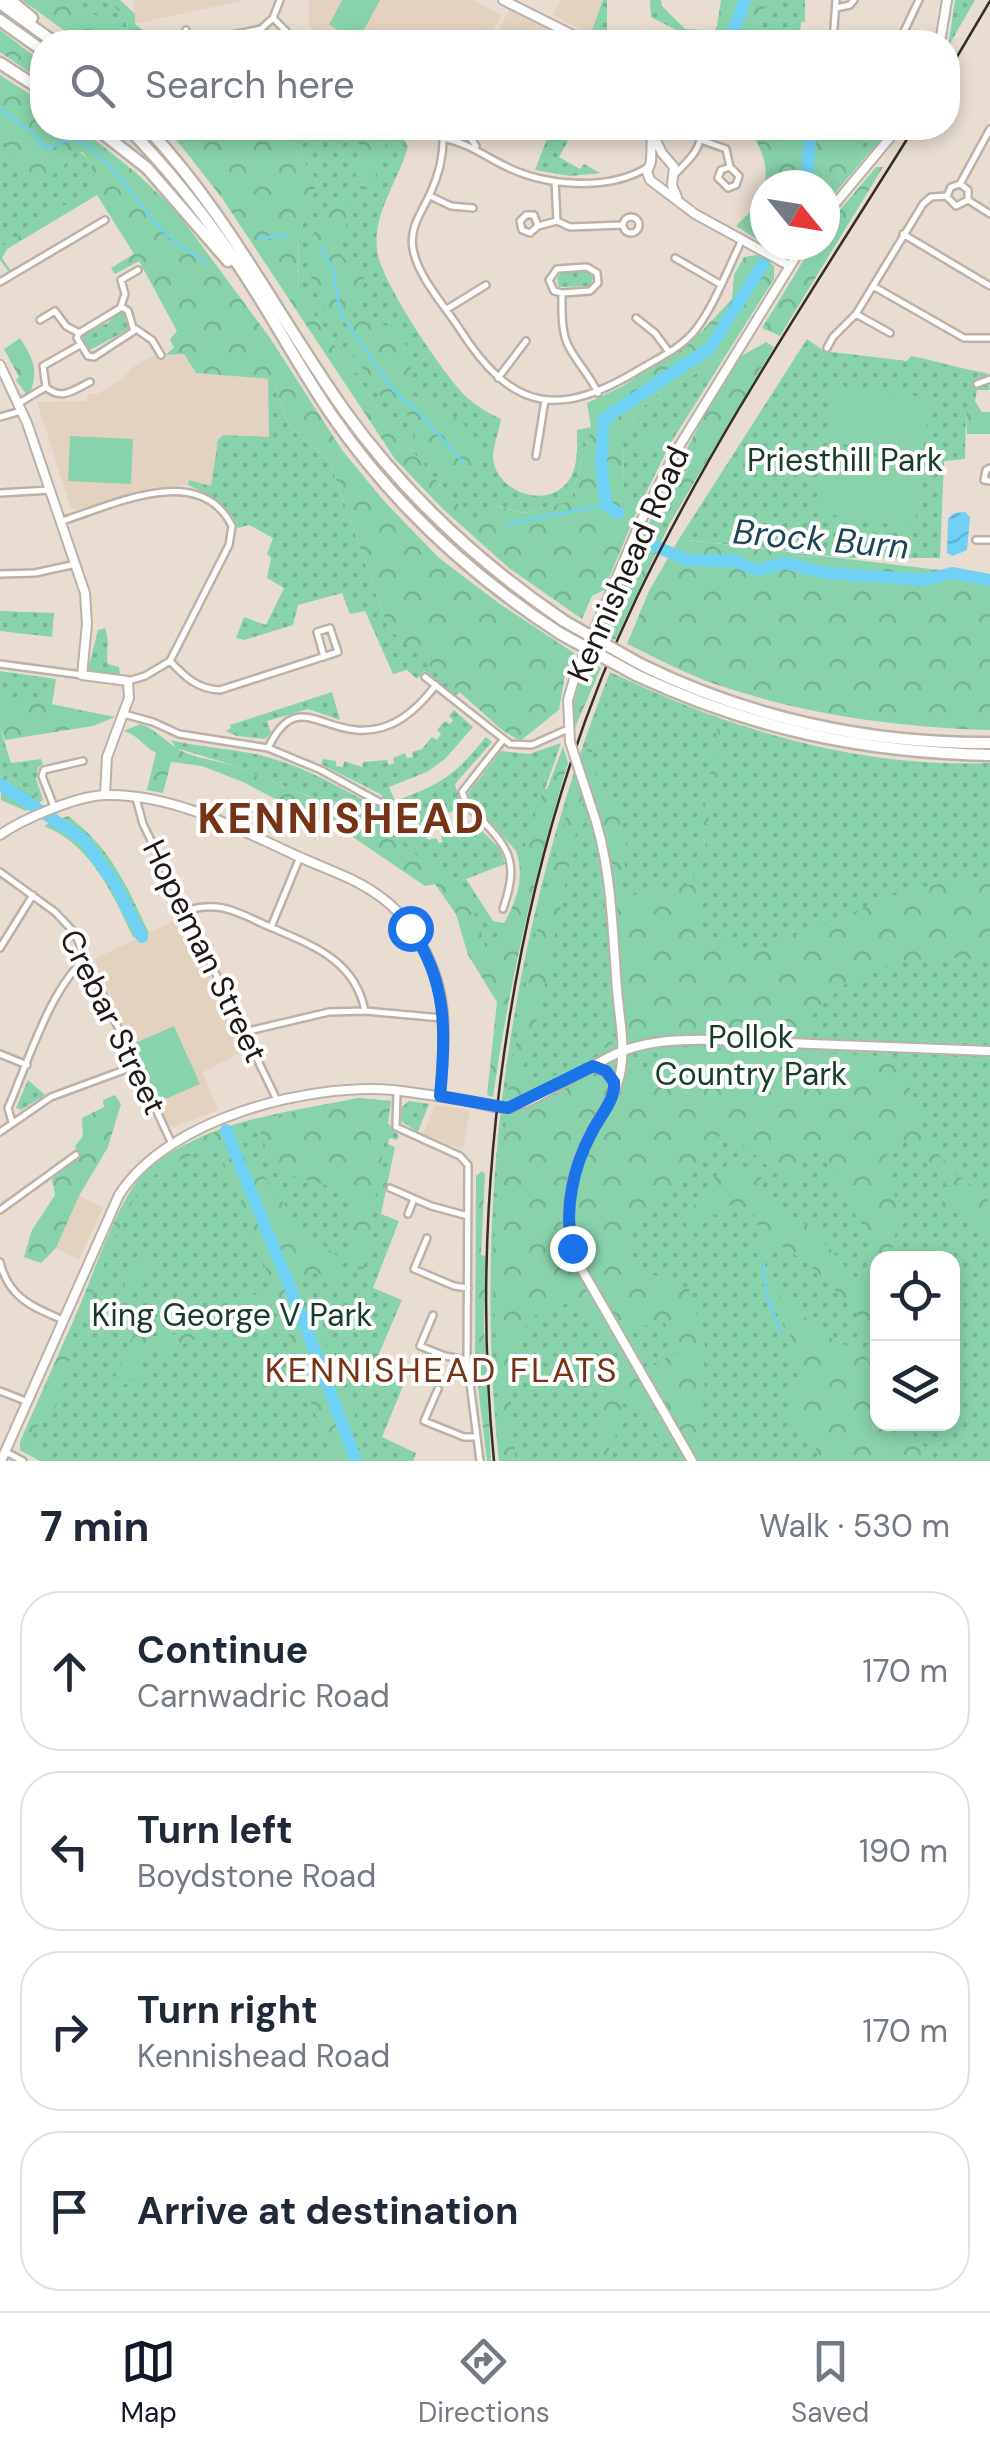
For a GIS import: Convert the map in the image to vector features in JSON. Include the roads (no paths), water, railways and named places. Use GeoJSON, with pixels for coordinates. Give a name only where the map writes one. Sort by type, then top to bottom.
{"type":"FeatureCollection","features":[{"type":"Feature","properties":{"kind":"highway"},"geometry":{"type":"LineString","coordinates":[[10,0],[24,16]]}},
{"type":"Feature","properties":{"kind":"highway"},"geometry":{"type":"LineString","coordinates":[[0,3],[42,30]]}},
{"type":"Feature","properties":{"kind":"highway"},"geometry":{"type":"LineString","coordinates":[[5,23],[30,41]]}},
{"type":"Feature","properties":{"kind":"highway"},"geometry":{"type":"LineString","coordinates":[[0,64],[30,83]]}},
{"type":"Feature","properties":{"kind":"highway"},"geometry":{"type":"LineString","coordinates":[[114,140],[160,182],[258,296]]}},
{"type":"Feature","properties":{"kind":"highway"},"geometry":{"type":"LineString","coordinates":[[139,140],[190,198],[258,296],[332,415],[406,507],[487,582],[562,634],[704,704],[792,733],[887,749],[990,755]]}},
{"type":"Feature","properties":{"kind":"highway"},"geometry":{"type":"LineString","coordinates":[[157,140],[218,212],[314,365],[379,455],[476,554],[564,621],[638,670],[731,702],[821,727],[911,740],[990,743]]}},
{"type":"Feature","properties":{"kind":"street"},"geometry":{"type":"LineString","coordinates":[[257,30],[273,18],[280,0]]}},
{"type":"Feature","properties":{"kind":"street"},"geometry":{"type":"LineString","coordinates":[[504,0],[565,30]]}},
{"type":"Feature","properties":{"kind":"street"},"geometry":{"type":"LineString","coordinates":[[834,30],[836,4],[850,5],[854,0]]}},
{"type":"Feature","properties":{"kind":"street"},"geometry":{"type":"LineString","coordinates":[[905,30],[919,0]]}},
{"type":"Feature","properties":{"kind":"street"},"geometry":{"type":"LineString","coordinates":[[942,30],[947,0]]}},
{"type":"Feature","properties":{"kind":"street"},"geometry":{"type":"LineString","coordinates":[[273,18],[285,30]]}},
{"type":"Feature","properties":{"kind":"street"},"geometry":{"type":"LineString","coordinates":[[947,196],[951,187],[960,184],[990,128]]}},
{"type":"Feature","properties":{"kind":"street"},"geometry":{"type":"LineString","coordinates":[[443,140],[444,151],[430,196],[414,228],[414,254],[480,360],[520,392],[544,400],[574,400],[598,393],[669,352],[698,326],[742,240]]}},
{"type":"Feature","properties":{"kind":"street"},"geometry":{"type":"LineString","coordinates":[[444,151],[456,140],[478,148],[502,165],[554,182],[630,177],[666,185],[688,162],[701,140],[726,149],[730,166],[740,176],[736,185],[728,188],[718,178],[721,170],[730,166]]}},
{"type":"Feature","properties":{"kind":"street"},"geometry":{"type":"LineString","coordinates":[[473,140],[478,148]]}},
{"type":"Feature","properties":{"kind":"street"},"geometry":{"type":"LineString","coordinates":[[651,140],[648,176],[656,185],[694,214],[790,266]]}},
{"type":"Feature","properties":{"kind":"street"},"geometry":{"type":"LineString","coordinates":[[657,140],[669,161],[678,201]]}},
{"type":"Feature","properties":{"kind":"street"},"geometry":{"type":"LineString","coordinates":[[840,198],[888,140]]}},
{"type":"Feature","properties":{"kind":"street"},"geometry":{"type":"LineString","coordinates":[[630,177],[650,165],[688,162]]}},
{"type":"Feature","properties":{"kind":"street"},"geometry":{"type":"LineString","coordinates":[[554,182],[557,220]]}},
{"type":"Feature","properties":{"kind":"street"},"geometry":{"type":"LineString","coordinates":[[960,184],[968,190],[968,200]]}},
{"type":"Feature","properties":{"kind":"street"},"geometry":{"type":"LineString","coordinates":[[430,196],[450,206],[473,208]]}},
{"type":"Feature","properties":{"kind":"street"},"geometry":{"type":"LineString","coordinates":[[947,196],[956,206],[968,200]]}},
{"type":"Feature","properties":{"kind":"street"},"geometry":{"type":"LineString","coordinates":[[828,348],[833,337],[856,314],[903,234],[931,197],[947,196]]}},
{"type":"Feature","properties":{"kind":"street"},"geometry":{"type":"LineString","coordinates":[[968,200],[990,214]]}},
{"type":"Feature","properties":{"kind":"street"},"geometry":{"type":"LineString","coordinates":[[0,282],[104,220]]}},
{"type":"Feature","properties":{"kind":"street"},"geometry":{"type":"LineString","coordinates":[[538,226],[557,220],[570,227],[623,225]]}},
{"type":"Feature","properties":{"kind":"street"},"geometry":{"type":"LineString","coordinates":[[903,234],[990,286]]}},
{"type":"Feature","properties":{"kind":"street"},"geometry":{"type":"LineString","coordinates":[[675,258],[720,284]]}},
{"type":"Feature","properties":{"kind":"street","name":"Kennishead Road"},"geometry":{"type":"LineString","coordinates":[[692,1461],[572,1248],[568,1209],[574,1179],[584,1147],[615,1088],[622,1051],[605,855],[570,742],[568,700],[582,658],[662,476],[794,260]]}},
{"type":"Feature","properties":{"kind":"street"},"geometry":{"type":"LineString","coordinates":[[587,268],[597,273],[598,283],[590,291],[562,293],[549,285],[554,270],[587,268]]}},
{"type":"Feature","properties":{"kind":"street"},"geometry":{"type":"LineString","coordinates":[[78,333],[102,322],[120,307],[124,294],[120,280],[138,270]]}},
{"type":"Feature","properties":{"kind":"street"},"geometry":{"type":"LineString","coordinates":[[448,310],[486,284]]}},
{"type":"Feature","properties":{"kind":"street"},"geometry":{"type":"LineString","coordinates":[[873,286],[964,338],[990,338]]}},
{"type":"Feature","properties":{"kind":"street"},"geometry":{"type":"LineString","coordinates":[[562,293],[566,340],[598,393]]}},
{"type":"Feature","properties":{"kind":"street"},"geometry":{"type":"LineString","coordinates":[[120,307],[127,310],[135,329],[152,340],[161,355]]}},
{"type":"Feature","properties":{"kind":"street"},"geometry":{"type":"LineString","coordinates":[[40,320],[54,311],[78,333]]}},
{"type":"Feature","properties":{"kind":"street"},"geometry":{"type":"LineString","coordinates":[[856,314],[890,333]]}},
{"type":"Feature","properties":{"kind":"street"},"geometry":{"type":"LineString","coordinates":[[636,318],[655,333],[669,352]]}},
{"type":"Feature","properties":{"kind":"street"},"geometry":{"type":"LineString","coordinates":[[78,333],[86,355],[94,358],[135,329]]}},
{"type":"Feature","properties":{"kind":"street"},"geometry":{"type":"LineString","coordinates":[[498,378],[526,341]]}},
{"type":"Feature","properties":{"kind":"street"},"geometry":{"type":"LineString","coordinates":[[80,345],[43,366],[46,387],[54,394],[64,395],[90,382]]}},
{"type":"Feature","properties":{"kind":"street"},"geometry":{"type":"LineString","coordinates":[[0,365],[21,406],[76,564],[87,611],[82,676]]}},
{"type":"Feature","properties":{"kind":"street"},"geometry":{"type":"LineString","coordinates":[[977,384],[990,378]]}},
{"type":"Feature","properties":{"kind":"street"},"geometry":{"type":"LineString","coordinates":[[0,417],[46,387]]}},
{"type":"Feature","properties":{"kind":"street"},"geometry":{"type":"LineString","coordinates":[[536,456],[544,400]]}},
{"type":"Feature","properties":{"kind":"street"},"geometry":{"type":"LineString","coordinates":[[990,468],[984,480],[990,481]]}},
{"type":"Feature","properties":{"kind":"street"},"geometry":{"type":"LineString","coordinates":[[0,492],[50,490]]}},
{"type":"Feature","properties":{"kind":"street"},"geometry":{"type":"LineString","coordinates":[[0,664],[128,681],[145,676],[170,661],[229,545],[232,526],[216,504],[197,495],[166,491],[144,494],[62,521]]}},
{"type":"Feature","properties":{"kind":"street"},"geometry":{"type":"LineString","coordinates":[[976,540],[990,540]]}},
{"type":"Feature","properties":{"kind":"street"},"geometry":{"type":"LineString","coordinates":[[0,574],[36,573],[76,564]]}},
{"type":"Feature","properties":{"kind":"street"},"geometry":{"type":"LineString","coordinates":[[170,661],[196,685],[220,690],[324,657],[338,652],[330,628],[317,632],[324,657]]}},
{"type":"Feature","properties":{"kind":"street"},"geometry":{"type":"LineString","coordinates":[[425,677],[502,740],[532,745],[568,729]]}},
{"type":"Feature","properties":{"kind":"street"},"geometry":{"type":"LineString","coordinates":[[104,794],[108,757],[129,698],[128,681]]}},
{"type":"Feature","properties":{"kind":"street"},"geometry":{"type":"LineString","coordinates":[[268,748],[277,730],[299,717],[310,716],[356,730],[379,729],[400,721],[419,707],[436,684]]}},
{"type":"Feature","properties":{"kind":"street"},"geometry":{"type":"LineString","coordinates":[[124,714],[179,734],[268,748],[379,802]]}},
{"type":"Feature","properties":{"kind":"street"},"geometry":{"type":"LineString","coordinates":[[502,740],[462,792],[468,805],[508,850],[513,876],[503,909]]}},
{"type":"Feature","properties":{"kind":"street"},"geometry":{"type":"LineString","coordinates":[[72,754],[74,762]]}},
{"type":"Feature","properties":{"kind":"street"},"geometry":{"type":"LineString","coordinates":[[58,808],[42,776],[44,770],[82,761]]}},
{"type":"Feature","properties":{"kind":"street"},"geometry":{"type":"LineString","coordinates":[[0,835],[58,808],[104,794],[136,798],[209,816],[361,884],[396,910],[432,966],[445,1018],[440,1096]]}},
{"type":"Feature","properties":{"kind":"street","name":"Hopeman Street"},"geometry":{"type":"LineString","coordinates":[[136,798],[143,824],[279,1103]]}},
{"type":"Feature","properties":{"kind":"street"},"geometry":{"type":"LineString","coordinates":[[271,928],[300,857]]}},
{"type":"Feature","properties":{"kind":"street","name":"Crebar Street"},"geometry":{"type":"LineString","coordinates":[[0,872],[65,922],[87,958],[171,1142]]}},
{"type":"Feature","properties":{"kind":"street"},"geometry":{"type":"LineString","coordinates":[[0,948],[33,894]]}},
{"type":"Feature","properties":{"kind":"street"},"geometry":{"type":"LineString","coordinates":[[185,910],[218,905],[322,948],[358,989],[365,1011]]}},
{"type":"Feature","properties":{"kind":"street"},"geometry":{"type":"LineString","coordinates":[[12,1122],[8,1108],[63,983],[74,967],[87,958]]}},
{"type":"Feature","properties":{"kind":"street"},"geometry":{"type":"LineString","coordinates":[[244,1032],[316,1013],[365,1011],[445,1018]]}},
{"type":"Feature","properties":{"kind":"street"},"geometry":{"type":"LineString","coordinates":[[1,1461],[119,1195],[140,1167],[171,1142],[233,1116],[346,1089],[440,1096],[508,1108],[622,1051],[657,1042],[695,1039],[990,1051]]}},
{"type":"Feature","properties":{"kind":"street"},"geometry":{"type":"LineString","coordinates":[[0,1054],[26,1065]]}},
{"type":"Feature","properties":{"kind":"street"},"geometry":{"type":"LineString","coordinates":[[0,1132],[63,1092],[135,1066]]}},
{"type":"Feature","properties":{"kind":"street"},"geometry":{"type":"LineString","coordinates":[[593,1066],[610,1075],[615,1088]]}},
{"type":"Feature","properties":{"kind":"street"},"geometry":{"type":"LineString","coordinates":[[397,1091],[396,1127],[466,1160],[470,1172],[467,1360],[480,1461]]}},
{"type":"Feature","properties":{"kind":"street"},"geometry":{"type":"LineString","coordinates":[[0,1210],[76,1155]]}},
{"type":"Feature","properties":{"kind":"street"},"geometry":{"type":"LineString","coordinates":[[45,1177],[51,1188]]}},
{"type":"Feature","properties":{"kind":"street"},"geometry":{"type":"LineString","coordinates":[[390,1188],[468,1216]]}},
{"type":"Feature","properties":{"kind":"street"},"geometry":{"type":"LineString","coordinates":[[408,1214],[414,1199]]}},
{"type":"Feature","properties":{"kind":"street"},"geometry":{"type":"LineString","coordinates":[[427,1238],[414,1269],[468,1288]]}},
{"type":"Feature","properties":{"kind":"street"},"geometry":{"type":"LineString","coordinates":[[0,1262],[15,1295],[62,1320]]}},
{"type":"Feature","properties":{"kind":"street"},"geometry":{"type":"LineString","coordinates":[[433,1315],[420,1346],[467,1360]]}},
{"type":"Feature","properties":{"kind":"street"},"geometry":{"type":"LineString","coordinates":[[438,1389],[424,1420],[464,1437],[476,1437]]}},
{"type":"Feature","properties":{"kind":"street"},"geometry":{"type":"LineString","coordinates":[[0,1391],[28,1402]]}},
{"type":"Feature","properties":{"kind":"street"},"geometry":{"type":"LineString","coordinates":[[6,1452],[23,1461]]}},
{"type":"Feature","properties":{"kind":"water"},"geometry":{"type":"Polygon","coordinates":[[[965,512],[970,517],[967,550],[953,556],[947,553],[948,519],[954,513],[965,512]]]}},
{"type":"Feature","properties":{"kind":"waterway","name":"Brock Burn"},"geometry":{"type":"LineString","coordinates":[[734,30],[745,0]]}},
{"type":"Feature","properties":{"kind":"waterway"},"geometry":{"type":"LineString","coordinates":[[0,110],[30,131]]}},
{"type":"Feature","properties":{"kind":"waterway"},"geometry":{"type":"LineString","coordinates":[[38,140],[42,146],[68,140]]}},
{"type":"Feature","properties":{"kind":"waterway"},"geometry":{"type":"LineString","coordinates":[[76,140],[116,173],[164,231],[207,263]]}},
{"type":"Feature","properties":{"kind":"waterway","name":"Brock Burn"},"geometry":{"type":"LineString","coordinates":[[807,170],[810,140]]}},
{"type":"Feature","properties":{"kind":"waterway"},"geometry":{"type":"LineString","coordinates":[[258,238],[288,236]]}},
{"type":"Feature","properties":{"kind":"waterway"},"geometry":{"type":"LineString","coordinates":[[321,246],[333,271],[340,312],[392,389],[464,463]]}},
{"type":"Feature","properties":{"kind":"waterway","name":"Brock Burn"},"geometry":{"type":"LineString","coordinates":[[618,513],[606,505],[601,461],[604,419],[710,348],[766,260]]}},
{"type":"Feature","properties":{"kind":"waterway"},"geometry":{"type":"LineString","coordinates":[[506,524],[606,505]]}},
{"type":"Feature","properties":{"kind":"waterway","name":"Brock Burn"},"geometry":{"type":"LineString","coordinates":[[650,544],[687,560],[734,561],[757,570],[784,563],[826,573],[925,580],[952,573],[990,580]]}},
{"type":"Feature","properties":{"kind":"waterway"},"geometry":{"type":"LineString","coordinates":[[0,784],[83,839],[115,884],[142,937]]}},
{"type":"Feature","properties":{"kind":"waterway"},"geometry":{"type":"LineString","coordinates":[[226,1130],[356,1461]]}},
{"type":"Feature","properties":{"kind":"waterway"},"geometry":{"type":"LineString","coordinates":[[764,1263],[766,1294],[781,1332]]}},
{"type":"Feature","properties":{"kind":"railway"},"geometry":{"type":"LineString","coordinates":[[960,52],[990,1]]}},
{"type":"Feature","properties":{"kind":"railway"},"geometry":{"type":"LineString","coordinates":[[494,1461],[487,1354],[487,1243],[495,1131],[509,1019],[531,908],[559,800],[595,696],[667,536],[769,359],[906,140]]}},
{"type":"Feature","properties":{"kind":"district","name":"KENNISHEAD"},"geometry":{"type":"Point","coordinates":[342,818]}},
{"type":"Feature","properties":{"kind":"district","name":"KENNISHEAD FLATS"},"geometry":{"type":"Point","coordinates":[442,1370]}},
{"type":"Feature","properties":{"kind":"park label","name":"Priesthill Park"},"geometry":{"type":"Point","coordinates":[845,460]}},
{"type":"Feature","properties":{"kind":"park label","name":"Pollok Country Park"},"geometry":{"type":"Point","coordinates":[751,1056]}},
{"type":"Feature","properties":{"kind":"park label","name":"King George V Park"},"geometry":{"type":"Point","coordinates":[232,1315]}}]}
